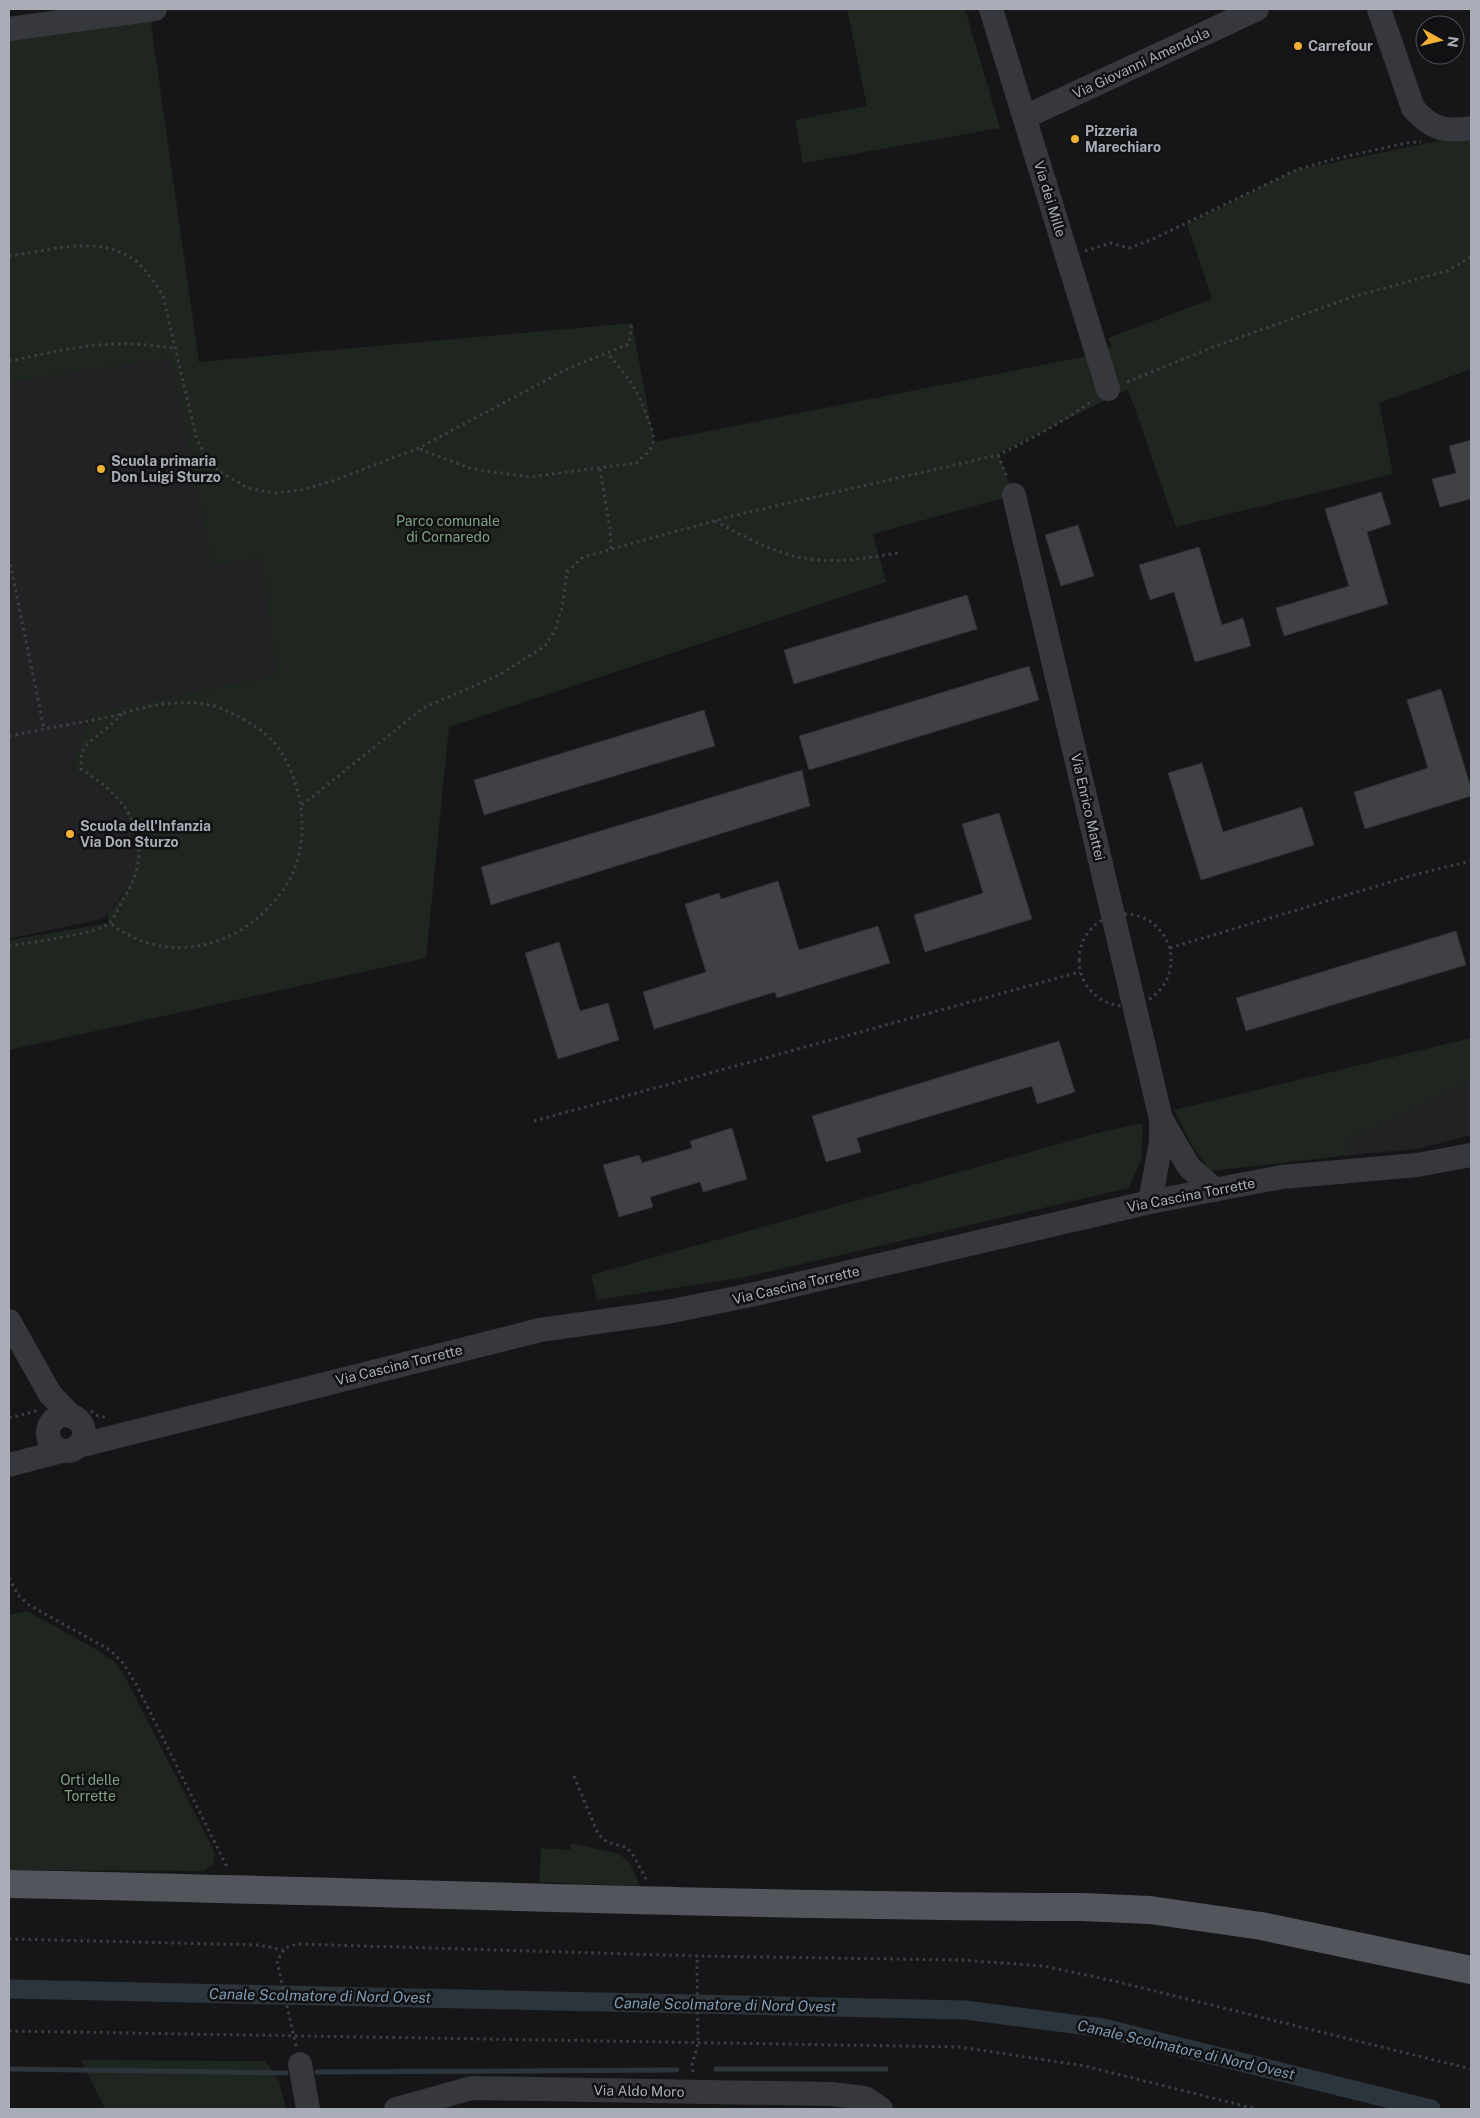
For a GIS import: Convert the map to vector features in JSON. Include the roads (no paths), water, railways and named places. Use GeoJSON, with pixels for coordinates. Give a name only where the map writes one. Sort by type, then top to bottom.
{"type":"FeatureCollection","features":[{"type":"Feature","properties":{"kind":"main road"},"geometry":{"type":"LineString","coordinates":[[9,1884],[258,1888],[655,1901],[1082,1907],[1150,1910],[1262,1926],[1471,1970]]}},
{"type":"Feature","properties":{"kind":"street"},"geometry":{"type":"LineString","coordinates":[[9,29],[155,9]]}},
{"type":"Feature","properties":{"kind":"street","name":"Via dei Mille"},"geometry":{"type":"LineString","coordinates":[[991,9],[1108,389]]}},
{"type":"Feature","properties":{"kind":"street","name":"Via Giovanni Amendola"},"geometry":{"type":"LineString","coordinates":[[1025,117],[1257,9]]}},
{"type":"Feature","properties":{"kind":"street"},"geometry":{"type":"LineString","coordinates":[[1379,9],[1413,108],[1423,120],[1432,126],[1471,128]]}},
{"type":"Feature","properties":{"kind":"street","name":"Via Enrico Mattei"},"geometry":{"type":"LineString","coordinates":[[1014,496],[1161,1120],[1189,1167],[1215,1190]]}},
{"type":"Feature","properties":{"kind":"street","name":"Via Enrico Mattei"},"geometry":{"type":"LineString","coordinates":[[1150,1202],[1158,1160],[1161,1120]]}},
{"type":"Feature","properties":{"kind":"street","name":"Via Cascina Torrette"},"geometry":{"type":"LineString","coordinates":[[65,1433],[124,1434],[540,1330],[667,1312],[751,1296],[1150,1202],[1282,1177],[1417,1165],[1471,1155]]}},
{"type":"Feature","properties":{"kind":"street"},"geometry":{"type":"LineString","coordinates":[[9,1321],[50,1394],[65,1433],[17,1463]]}},
{"type":"Feature","properties":{"kind":"street"},"geometry":{"type":"LineString","coordinates":[[300,2064],[308,2109]]}},
{"type":"Feature","properties":{"kind":"street","name":"Via Aldo Moro"},"geometry":{"type":"LineString","coordinates":[[396,2109],[472,2088],[831,2094],[865,2098],[881,2109]]}},
{"type":"Feature","properties":{"kind":"waterway","name":"Canale Scolmatore di Nord Ovest"},"geometry":{"type":"LineString","coordinates":[[9,1989],[965,2010],[1103,2028],[1431,2109]]}},
{"type":"Feature","properties":{"kind":"waterway"},"geometry":{"type":"LineString","coordinates":[[9,2069],[286,2073]]}},
{"type":"Feature","properties":{"kind":"waterway"},"geometry":{"type":"LineString","coordinates":[[716,2069],[886,2069]]}},
{"type":"Feature","properties":{"kind":"waterway"},"geometry":{"type":"LineString","coordinates":[[317,2072],[677,2070]]}},
{"type":"Feature","properties":{"kind":"place","name":"Carrefour"},"geometry":{"type":"Point","coordinates":[1298,46]}},
{"type":"Feature","properties":{"kind":"place","name":"Pizzeria Marechiaro"},"geometry":{"type":"Point","coordinates":[1075,139]}},
{"type":"Feature","properties":{"kind":"place","name":"Scuola primaria Don Luigi Sturzo"},"geometry":{"type":"Point","coordinates":[101,469]}},
{"type":"Feature","properties":{"kind":"place","name":"Scuola dell'Infanzia Via Don Sturzo"},"geometry":{"type":"Point","coordinates":[70,834]}},
{"type":"Feature","properties":{"kind":"park label","name":"Parco comunale di Cornaredo"},"geometry":{"type":"Point","coordinates":[448,530]}},
{"type":"Feature","properties":{"kind":"park label","name":"Orti delle Torrette"},"geometry":{"type":"Point","coordinates":[90,1788]}}]}
